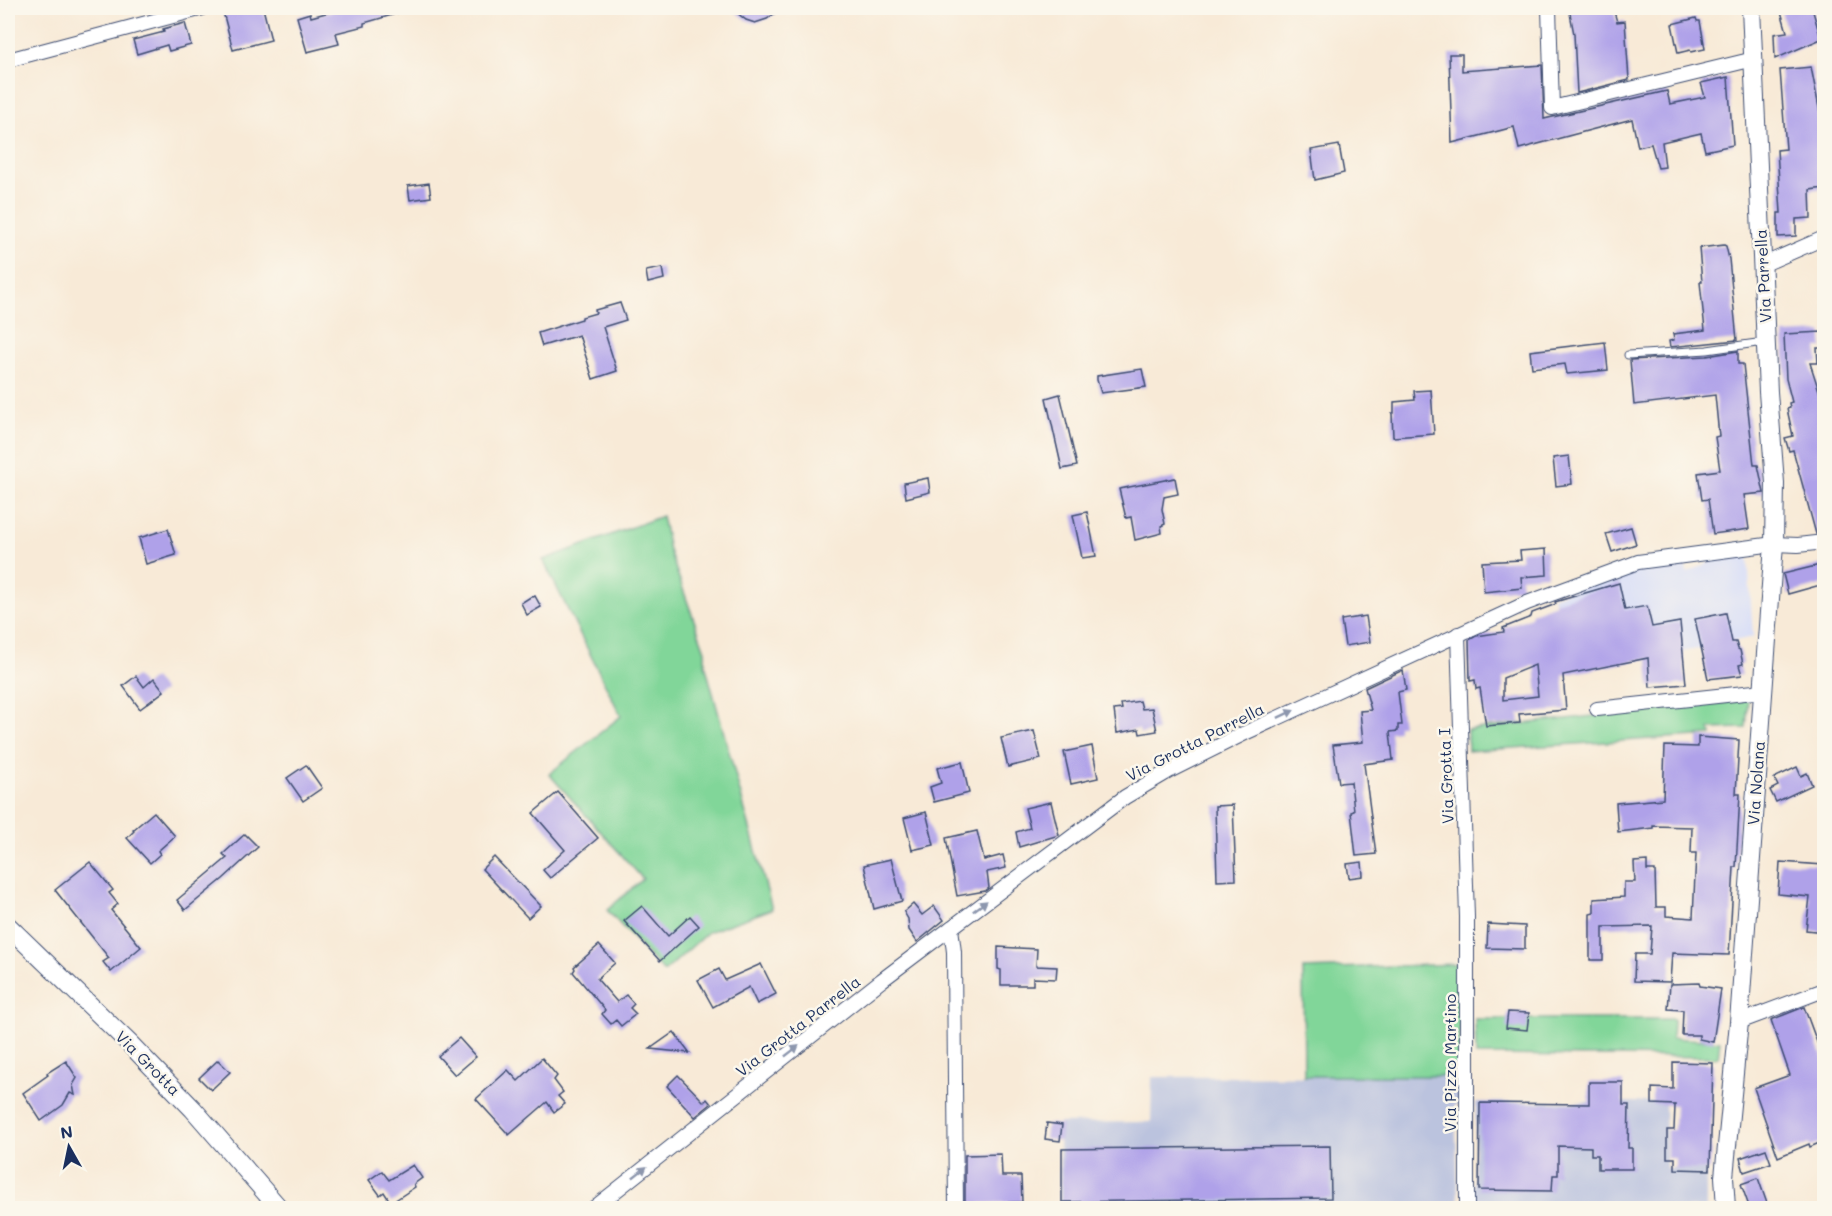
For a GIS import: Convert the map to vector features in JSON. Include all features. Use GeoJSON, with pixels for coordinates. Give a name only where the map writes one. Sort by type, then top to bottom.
{"type":"FeatureCollection","features":[{"type":"Feature","properties":{"kind":"street"},"geometry":{"type":"LineString","coordinates":[[8,60],[203,8]]}},
{"type":"Feature","properties":{"kind":"street"},"geometry":{"type":"LineString","coordinates":[[1549,8],[1552,108],[1754,59]]}},
{"type":"Feature","properties":{"kind":"street","name":"Via Parrella"},"geometry":{"type":"LineString","coordinates":[[1751,8],[1762,265],[1775,483],[1774,544]]}},
{"type":"Feature","properties":{"kind":"street"},"geometry":{"type":"LineString","coordinates":[[1762,265],[1824,238]]}},
{"type":"Feature","properties":{"kind":"street","name":"Via Grotta Parrella"},"geometry":{"type":"LineString","coordinates":[[594,1209],[882,980],[1125,797],[1169,771],[1245,733],[1527,603],[1638,562],[1774,544],[1798,545],[1824,542]]}},
{"type":"Feature","properties":{"kind":"street","name":"Via Nolana"},"geometry":{"type":"LineString","coordinates":[[1726,1209],[1724,1177],[1739,1022],[1774,544]]}},
{"type":"Feature","properties":{"kind":"street","name":"Via Grotta I"},"geometry":{"type":"LineString","coordinates":[[1458,634],[1467,917]]}},
{"type":"Feature","properties":{"kind":"street"},"geometry":{"type":"LineString","coordinates":[[1597,710],[1763,691]]}},
{"type":"Feature","properties":{"kind":"street","name":"Via Pizzo Martino"},"geometry":{"type":"LineString","coordinates":[[1467,917],[1467,1209]]}},
{"type":"Feature","properties":{"kind":"street","name":"Via Grotta"},"geometry":{"type":"LineString","coordinates":[[8,926],[194,1109],[279,1209]]}},
{"type":"Feature","properties":{"kind":"street"},"geometry":{"type":"LineString","coordinates":[[951,928],[954,952],[956,1209]]}},
{"type":"Feature","properties":{"kind":"street"},"geometry":{"type":"LineString","coordinates":[[1739,1022],[1824,990]]}},
{"type":"Feature","properties":{"kind":"lane"},"geometry":{"type":"LineString","coordinates":[[1628,355],[1707,350],[1766,341]]}},
{"type":"Feature","properties":{"kind":"shaded area"},"geometry":{"type":"Polygon","coordinates":[[[1748,556],[1753,637],[1583,671],[1553,597],[1637,567],[1685,560],[1687,573],[1719,557],[1748,556]]]}},
{"type":"Feature","properties":{"kind":"shaded area"},"geometry":{"type":"Polygon","coordinates":[[[1460,1076],[1462,1103],[1455,1105],[1458,1198],[1462,1208],[1060,1208],[1059,1123],[1151,1122],[1152,1077],[1460,1076]]]}},
{"type":"Feature","properties":{"kind":"shaded area"},"geometry":{"type":"Polygon","coordinates":[[[1476,1102],[1665,1102],[1666,1168],[1706,1170],[1706,1208],[1473,1208],[1476,1102]]]}},
{"type":"Feature","properties":{"kind":"green space"},"geometry":{"type":"Polygon","coordinates":[[[662,516],[669,550],[705,651],[705,664],[772,909],[708,932],[664,972],[607,910],[643,879],[549,774],[621,716],[543,560],[662,516]]]}},
{"type":"Feature","properties":{"kind":"green space"},"geometry":{"type":"Polygon","coordinates":[[[1748,699],[1746,728],[1710,729],[1711,735],[1468,751],[1467,730],[1748,699]]]}},
{"type":"Feature","properties":{"kind":"green space"},"geometry":{"type":"Polygon","coordinates":[[[1460,964],[1460,1076],[1304,1076],[1303,969],[1460,964]]]}},
{"type":"Feature","properties":{"kind":"green space"},"geometry":{"type":"Polygon","coordinates":[[[1475,1019],[1673,1019],[1672,1038],[1720,1041],[1718,1057],[1476,1055],[1475,1019]]]}},
{"type":"Feature","properties":{"kind":"building"},"geometry":{"type":"Polygon","coordinates":[[[239,8],[263,8],[271,40],[233,50],[223,12],[239,8]]]}},
{"type":"Feature","properties":{"kind":"building"},"geometry":{"type":"Polygon","coordinates":[[[344,8],[405,8],[406,11],[336,33],[339,44],[307,52],[297,17],[310,13],[311,17],[344,8]]]}},
{"type":"Feature","properties":{"kind":"building"},"geometry":{"type":"Polygon","coordinates":[[[731,8],[782,8],[767,19],[755,23],[746,20],[731,8]]]}},
{"type":"Feature","properties":{"kind":"building"},"geometry":{"type":"Polygon","coordinates":[[[1569,8],[1613,8],[1617,22],[1625,21],[1629,80],[1577,93],[1574,34],[1569,8]]]}},
{"type":"Feature","properties":{"kind":"building"},"geometry":{"type":"Polygon","coordinates":[[[1780,8],[1812,8],[1821,39],[1775,59],[1774,34],[1787,32],[1780,8]]]}},
{"type":"Feature","properties":{"kind":"building"},"geometry":{"type":"Polygon","coordinates":[[[1696,18],[1700,21],[1705,49],[1678,53],[1672,24],[1696,18]]]}},
{"type":"Feature","properties":{"kind":"building"},"geometry":{"type":"Polygon","coordinates":[[[185,23],[191,45],[169,51],[167,45],[137,54],[133,40],[164,32],[163,29],[185,23]]]}},
{"type":"Feature","properties":{"kind":"building"},"geometry":{"type":"Polygon","coordinates":[[[1449,54],[1462,54],[1462,71],[1542,65],[1544,119],[1667,91],[1670,104],[1705,97],[1701,83],[1728,77],[1733,145],[1705,151],[1701,133],[1662,142],[1665,167],[1658,168],[1651,144],[1638,147],[1632,119],[1519,149],[1514,127],[1452,143],[1449,54]]]}},
{"type":"Feature","properties":{"kind":"building"},"geometry":{"type":"Polygon","coordinates":[[[1811,67],[1820,113],[1824,112],[1824,188],[1810,190],[1811,218],[1796,219],[1796,236],[1778,237],[1778,213],[1781,213],[1777,150],[1786,149],[1780,70],[1811,67]]]}},
{"type":"Feature","properties":{"kind":"building"},"geometry":{"type":"Polygon","coordinates":[[[1339,145],[1344,173],[1315,180],[1311,150],[1339,145]]]}},
{"type":"Feature","properties":{"kind":"building"},"geometry":{"type":"Polygon","coordinates":[[[429,183],[431,197],[410,200],[408,186],[429,183]]]}},
{"type":"Feature","properties":{"kind":"building"},"geometry":{"type":"Polygon","coordinates":[[[1724,245],[1729,259],[1737,340],[1670,347],[1669,341],[1674,340],[1673,334],[1705,330],[1699,248],[1724,245]]]}},
{"type":"Feature","properties":{"kind":"building"},"geometry":{"type":"Polygon","coordinates":[[[662,268],[664,279],[648,283],[646,271],[662,268]]]}},
{"type":"Feature","properties":{"kind":"building"},"geometry":{"type":"Polygon","coordinates":[[[620,303],[626,320],[603,327],[617,371],[593,379],[579,335],[542,346],[538,333],[582,319],[582,317],[596,313],[595,310],[620,303]]]}},
{"type":"Feature","properties":{"kind":"building"},"geometry":{"type":"Polygon","coordinates":[[[1822,332],[1822,348],[1817,348],[1818,363],[1810,363],[1824,406],[1824,533],[1816,534],[1793,450],[1789,451],[1785,438],[1793,436],[1787,409],[1790,408],[1789,403],[1792,402],[1786,379],[1784,334],[1822,332]]]}},
{"type":"Feature","properties":{"kind":"building"},"geometry":{"type":"Polygon","coordinates":[[[1605,342],[1608,370],[1567,374],[1565,364],[1532,368],[1530,351],[1605,342]]]}},
{"type":"Feature","properties":{"kind":"building"},"geometry":{"type":"Polygon","coordinates":[[[1738,351],[1738,364],[1743,364],[1754,465],[1758,465],[1764,493],[1744,495],[1749,529],[1713,534],[1708,499],[1702,500],[1698,473],[1720,470],[1715,437],[1719,436],[1715,395],[1634,405],[1630,360],[1707,356],[1738,351]]]}},
{"type":"Feature","properties":{"kind":"building"},"geometry":{"type":"Polygon","coordinates":[[[1142,369],[1146,387],[1101,393],[1097,376],[1142,369]]]}},
{"type":"Feature","properties":{"kind":"building"},"geometry":{"type":"Polygon","coordinates":[[[1431,390],[1434,434],[1393,437],[1394,402],[1415,400],[1414,391],[1431,390]]]}},
{"type":"Feature","properties":{"kind":"building"},"geometry":{"type":"Polygon","coordinates":[[[1060,394],[1077,466],[1062,469],[1046,398],[1060,394]]]}},
{"type":"Feature","properties":{"kind":"building"},"geometry":{"type":"Polygon","coordinates":[[[1569,456],[1572,484],[1556,486],[1553,458],[1569,456]]]}},
{"type":"Feature","properties":{"kind":"building"},"geometry":{"type":"Polygon","coordinates":[[[928,478],[930,492],[906,498],[904,483],[928,478]]]}},
{"type":"Feature","properties":{"kind":"building"},"geometry":{"type":"Polygon","coordinates":[[[1175,478],[1178,494],[1164,497],[1162,509],[1165,524],[1161,526],[1162,533],[1135,540],[1131,517],[1126,518],[1119,489],[1175,478]]]}},
{"type":"Feature","properties":{"kind":"building"},"geometry":{"type":"Polygon","coordinates":[[[1087,512],[1096,556],[1082,558],[1073,515],[1087,512]]]}},
{"type":"Feature","properties":{"kind":"building"},"geometry":{"type":"Polygon","coordinates":[[[1631,527],[1636,544],[1612,552],[1606,534],[1631,527]]]}},
{"type":"Feature","properties":{"kind":"building"},"geometry":{"type":"Polygon","coordinates":[[[168,529],[176,555],[146,564],[139,538],[168,529]]]}},
{"type":"Feature","properties":{"kind":"building"},"geometry":{"type":"Polygon","coordinates":[[[1546,549],[1547,575],[1521,577],[1522,588],[1484,592],[1482,562],[1521,560],[1520,551],[1546,549]]]}},
{"type":"Feature","properties":{"kind":"building"},"geometry":{"type":"Polygon","coordinates":[[[1824,564],[1824,584],[1788,594],[1783,574],[1824,564]]]}},
{"type":"Feature","properties":{"kind":"building"},"geometry":{"type":"Polygon","coordinates":[[[1619,583],[1625,610],[1647,606],[1652,627],[1680,622],[1686,684],[1650,687],[1648,658],[1563,675],[1566,710],[1519,714],[1520,723],[1486,726],[1480,688],[1476,689],[1475,680],[1470,681],[1469,640],[1476,636],[1504,632],[1503,628],[1531,617],[1532,613],[1556,604],[1555,602],[1619,583]],[[1535,665],[1503,678],[1503,700],[1538,696],[1535,665]]]}},
{"type":"Feature","properties":{"kind":"building"},"geometry":{"type":"Polygon","coordinates":[[[535,596],[541,607],[527,615],[521,603],[535,596]]]}},
{"type":"Feature","properties":{"kind":"building"},"geometry":{"type":"Polygon","coordinates":[[[1726,613],[1732,642],[1736,642],[1740,650],[1743,664],[1739,665],[1742,675],[1708,679],[1695,619],[1726,613]]]}},
{"type":"Feature","properties":{"kind":"building"},"geometry":{"type":"Polygon","coordinates":[[[1366,616],[1370,642],[1345,646],[1341,620],[1366,616]]]}},
{"type":"Feature","properties":{"kind":"building"},"geometry":{"type":"Polygon","coordinates":[[[1403,670],[1406,690],[1398,692],[1402,725],[1398,725],[1398,731],[1390,732],[1393,760],[1364,764],[1376,854],[1356,856],[1351,812],[1354,811],[1351,782],[1339,783],[1333,745],[1363,742],[1360,711],[1371,710],[1365,688],[1403,670]]]}},
{"type":"Feature","properties":{"kind":"building"},"geometry":{"type":"Polygon","coordinates":[[[136,676],[144,687],[154,678],[164,691],[140,709],[123,686],[136,676]]]}},
{"type":"Feature","properties":{"kind":"building"},"geometry":{"type":"Polygon","coordinates":[[[1140,701],[1142,709],[1152,708],[1157,731],[1140,734],[1139,729],[1117,733],[1114,710],[1122,709],[1121,704],[1140,701]]]}},
{"type":"Feature","properties":{"kind":"building"},"geometry":{"type":"Polygon","coordinates":[[[1034,731],[1041,759],[1008,767],[1001,738],[1034,731]]]}},
{"type":"Feature","properties":{"kind":"building"},"geometry":{"type":"Polygon","coordinates":[[[1698,737],[1739,740],[1736,794],[1740,794],[1729,955],[1672,953],[1670,982],[1634,981],[1635,954],[1650,954],[1652,926],[1603,927],[1603,960],[1590,960],[1590,914],[1594,913],[1594,899],[1624,897],[1624,882],[1635,882],[1634,862],[1647,861],[1647,870],[1655,870],[1656,907],[1666,907],[1666,916],[1693,918],[1696,853],[1691,853],[1692,827],[1653,826],[1653,828],[1618,832],[1616,803],[1663,799],[1665,746],[1698,747],[1698,737]]]}},
{"type":"Feature","properties":{"kind":"building"},"geometry":{"type":"Polygon","coordinates":[[[1092,746],[1098,778],[1071,784],[1064,752],[1092,746]]]}},
{"type":"Feature","properties":{"kind":"building"},"geometry":{"type":"Polygon","coordinates":[[[962,762],[969,793],[934,802],[930,787],[941,783],[937,768],[962,762]]]}},
{"type":"Feature","properties":{"kind":"building"},"geometry":{"type":"Polygon","coordinates":[[[306,765],[322,788],[303,801],[287,778],[306,765]]]}},
{"type":"Feature","properties":{"kind":"building"},"geometry":{"type":"Polygon","coordinates":[[[1797,767],[1801,776],[1807,773],[1812,785],[1776,802],[1770,790],[1778,786],[1774,778],[1797,767]]]}},
{"type":"Feature","properties":{"kind":"building"},"geometry":{"type":"Polygon","coordinates":[[[558,792],[598,838],[550,878],[543,870],[565,850],[533,813],[558,792]]]}},
{"type":"Feature","properties":{"kind":"building"},"geometry":{"type":"Polygon","coordinates":[[[1051,802],[1059,835],[1019,847],[1016,832],[1030,828],[1025,808],[1051,802]]]}},
{"type":"Feature","properties":{"kind":"building"},"geometry":{"type":"Polygon","coordinates":[[[1233,805],[1236,880],[1217,881],[1215,806],[1233,805]]]}},
{"type":"Feature","properties":{"kind":"building"},"geometry":{"type":"Polygon","coordinates":[[[154,812],[175,836],[158,851],[160,854],[150,863],[127,838],[154,812]]]}},
{"type":"Feature","properties":{"kind":"building"},"geometry":{"type":"Polygon","coordinates":[[[926,812],[934,845],[912,850],[904,818],[926,812]]]}},
{"type":"Feature","properties":{"kind":"building"},"geometry":{"type":"Polygon","coordinates":[[[977,831],[984,860],[1003,855],[1006,868],[987,872],[989,888],[985,891],[957,896],[946,838],[977,831]]]}},
{"type":"Feature","properties":{"kind":"building"},"geometry":{"type":"Polygon","coordinates":[[[245,834],[258,847],[185,910],[177,900],[227,858],[223,854],[245,834]]]}},
{"type":"Feature","properties":{"kind":"building"},"geometry":{"type":"Polygon","coordinates":[[[494,857],[541,906],[528,918],[482,869],[494,857]]]}},
{"type":"Feature","properties":{"kind":"building"},"geometry":{"type":"Polygon","coordinates":[[[891,859],[902,901],[874,909],[864,865],[891,859]]]}},
{"type":"Feature","properties":{"kind":"building"},"geometry":{"type":"Polygon","coordinates":[[[90,862],[113,890],[109,893],[118,904],[111,910],[141,947],[111,972],[103,962],[109,958],[55,890],[90,862]]]}},
{"type":"Feature","properties":{"kind":"building"},"geometry":{"type":"Polygon","coordinates":[[[1362,862],[1363,876],[1349,878],[1347,864],[1362,862]]]}},
{"type":"Feature","properties":{"kind":"building"},"geometry":{"type":"Polygon","coordinates":[[[1780,862],[1824,865],[1824,932],[1806,930],[1810,897],[1778,894],[1780,862]]]}},
{"type":"Feature","properties":{"kind":"building"},"geometry":{"type":"Polygon","coordinates":[[[913,904],[922,915],[934,906],[944,920],[917,942],[909,930],[908,919],[904,912],[913,904]]]}},
{"type":"Feature","properties":{"kind":"building"},"geometry":{"type":"Polygon","coordinates":[[[642,906],[668,936],[690,916],[699,926],[660,961],[624,921],[642,906]]]}},
{"type":"Feature","properties":{"kind":"building"},"geometry":{"type":"Polygon","coordinates":[[[1488,924],[1525,926],[1525,949],[1487,948],[1488,924]]]}},
{"type":"Feature","properties":{"kind":"building"},"geometry":{"type":"Polygon","coordinates":[[[599,945],[615,963],[597,979],[617,1002],[626,995],[634,1004],[630,1008],[636,1014],[621,1026],[616,1020],[611,1024],[602,1014],[605,1010],[573,972],[574,967],[599,945]]]}},
{"type":"Feature","properties":{"kind":"building"},"geometry":{"type":"Polygon","coordinates":[[[998,947],[1037,949],[1036,966],[1057,967],[1056,979],[1033,978],[1033,985],[1001,985],[998,947]]]}},
{"type":"Feature","properties":{"kind":"building"},"geometry":{"type":"Polygon","coordinates":[[[761,964],[776,994],[757,1004],[749,987],[713,1007],[698,980],[719,969],[725,980],[761,964]]]}},
{"type":"Feature","properties":{"kind":"building"},"geometry":{"type":"Polygon","coordinates":[[[1699,983],[1700,986],[1721,989],[1713,1042],[1699,1039],[1699,1035],[1682,1035],[1683,1010],[1668,1009],[1670,984],[1699,983]]]}},
{"type":"Feature","properties":{"kind":"building"},"geometry":{"type":"Polygon","coordinates":[[[1804,1007],[1824,1061],[1824,1141],[1810,1147],[1809,1144],[1778,1157],[1754,1088],[1790,1075],[1771,1020],[1804,1007]]]}},
{"type":"Feature","properties":{"kind":"building"},"geometry":{"type":"Polygon","coordinates":[[[1508,1012],[1529,1013],[1527,1030],[1506,1028],[1508,1012]]]}},
{"type":"Feature","properties":{"kind":"building"},"geometry":{"type":"Polygon","coordinates":[[[674,1032],[690,1053],[650,1049],[674,1032]]]}},
{"type":"Feature","properties":{"kind":"building"},"geometry":{"type":"Polygon","coordinates":[[[459,1038],[476,1057],[455,1075],[438,1056],[459,1038]]]}},
{"type":"Feature","properties":{"kind":"building"},"geometry":{"type":"Polygon","coordinates":[[[542,1058],[557,1076],[554,1080],[563,1092],[558,1096],[565,1104],[554,1112],[547,1102],[509,1135],[476,1099],[508,1070],[518,1081],[542,1058]]]}},
{"type":"Feature","properties":{"kind":"building"},"geometry":{"type":"Polygon","coordinates":[[[218,1060],[230,1072],[211,1090],[199,1078],[218,1060]]]}},
{"type":"Feature","properties":{"kind":"building"},"geometry":{"type":"Polygon","coordinates":[[[66,1061],[77,1078],[73,1085],[75,1095],[70,1093],[63,1105],[41,1121],[23,1093],[66,1061]]]}},
{"type":"Feature","properties":{"kind":"building"},"geometry":{"type":"Polygon","coordinates":[[[1673,1062],[1713,1063],[1710,1170],[1675,1169],[1675,1158],[1667,1158],[1667,1130],[1674,1130],[1675,1105],[1652,1104],[1652,1088],[1673,1089],[1673,1062]]]}},
{"type":"Feature","properties":{"kind":"building"},"geometry":{"type":"Polygon","coordinates":[[[678,1075],[704,1102],[707,1099],[711,1104],[695,1117],[667,1086],[678,1075]]]}},
{"type":"Feature","properties":{"kind":"building"},"geometry":{"type":"Polygon","coordinates":[[[1589,1082],[1623,1082],[1623,1105],[1629,1105],[1628,1148],[1632,1148],[1632,1169],[1598,1169],[1598,1155],[1591,1155],[1591,1147],[1558,1146],[1558,1175],[1553,1175],[1552,1191],[1479,1190],[1480,1103],[1589,1104],[1589,1082]]]}},
{"type":"Feature","properties":{"kind":"building"},"geometry":{"type":"Polygon","coordinates":[[[1047,1123],[1062,1125],[1060,1141],[1045,1139],[1047,1123]]]}},
{"type":"Feature","properties":{"kind":"building"},"geometry":{"type":"Polygon","coordinates":[[[1330,1146],[1331,1198],[1062,1202],[1062,1149],[1330,1146]]]}},
{"type":"Feature","properties":{"kind":"building"},"geometry":{"type":"Polygon","coordinates":[[[1766,1149],[1771,1163],[1744,1172],[1740,1158],[1766,1149]]]}},
{"type":"Feature","properties":{"kind":"building"},"geometry":{"type":"Polygon","coordinates":[[[1001,1154],[1002,1176],[1021,1176],[1022,1202],[965,1204],[965,1155],[1001,1154]]]}},
{"type":"Feature","properties":{"kind":"building"},"geometry":{"type":"Polygon","coordinates":[[[413,1165],[422,1178],[414,1184],[415,1187],[391,1203],[384,1192],[380,1195],[369,1180],[382,1171],[389,1180],[413,1165]]]}},
{"type":"Feature","properties":{"kind":"building"},"geometry":{"type":"Polygon","coordinates":[[[1758,1178],[1769,1209],[1750,1209],[1741,1184],[1758,1178]]]}}]}
